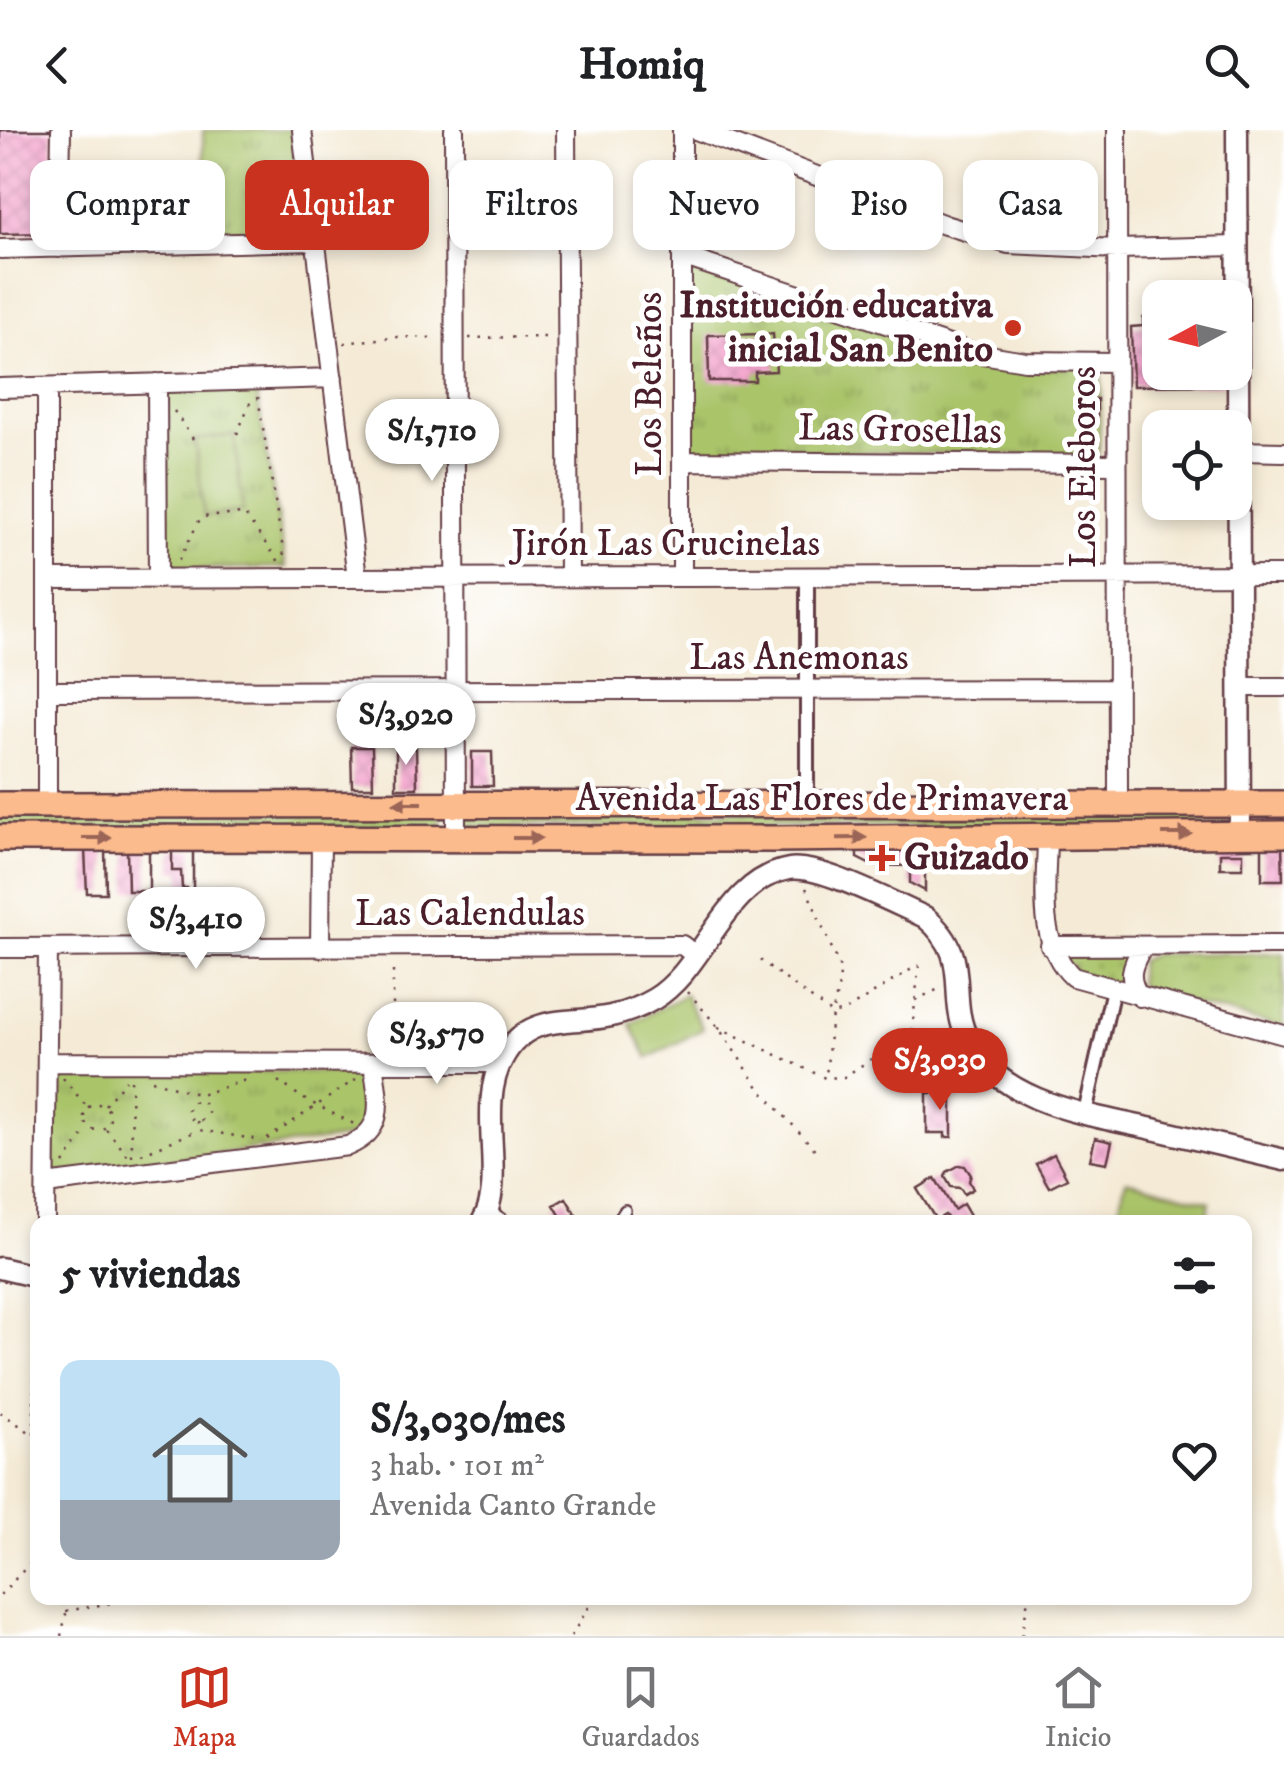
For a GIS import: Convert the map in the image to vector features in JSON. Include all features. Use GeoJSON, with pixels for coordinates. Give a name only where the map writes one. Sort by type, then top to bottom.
{"type":"FeatureCollection","features":[{"type":"Feature","properties":{"kind":"main road","name":"Avenida Las Flores de Primavera"},"geometry":{"type":"LineString","coordinates":[[0,804],[1284,804]]}},
{"type":"Feature","properties":{"kind":"main road","name":"Avenida Las Flores de Primavera"},"geometry":{"type":"LineString","coordinates":[[0,838],[1284,834]]}},
{"type":"Feature","properties":{"kind":"street"},"geometry":{"type":"LineString","coordinates":[[59,160],[60,130]]}},
{"type":"Feature","properties":{"kind":"street"},"geometry":{"type":"LineString","coordinates":[[302,130],[305,160]]}},
{"type":"Feature","properties":{"kind":"street"},"geometry":{"type":"LineString","coordinates":[[454,130],[456,838]]}},
{"type":"Feature","properties":{"kind":"street"},"geometry":{"type":"LineString","coordinates":[[566,130],[570,577]]}},
{"type":"Feature","properties":{"kind":"street","name":"Los Beleños"},"geometry":{"type":"LineString","coordinates":[[682,130],[682,577]]}},
{"type":"Feature","properties":{"kind":"street"},"geometry":{"type":"LineString","coordinates":[[696,130],[982,238],[1039,247],[1238,246]]}},
{"type":"Feature","properties":{"kind":"street","name":"Los Eleboros"},"geometry":{"type":"LineString","coordinates":[[1116,130],[1118,803]]}},
{"type":"Feature","properties":{"kind":"street"},"geometry":{"type":"LineString","coordinates":[[1237,130],[1239,410]]}},
{"type":"Feature","properties":{"kind":"street"},"geometry":{"type":"LineString","coordinates":[[0,248],[30,248]]}},
{"type":"Feature","properties":{"kind":"street"},"geometry":{"type":"LineString","coordinates":[[315,250],[357,578]]}},
{"type":"Feature","properties":{"kind":"street"},"geometry":{"type":"LineString","coordinates":[[682,256],[970,352],[1025,360],[1117,362]]}},
{"type":"Feature","properties":{"kind":"street"},"geometry":{"type":"LineString","coordinates":[[0,388],[162,391],[333,378]]}},
{"type":"Feature","properties":{"kind":"street"},"geometry":{"type":"LineString","coordinates":[[47,387],[47,804]]}},
{"type":"Feature","properties":{"kind":"street"},"geometry":{"type":"LineString","coordinates":[[158,580],[162,391]]}},
{"type":"Feature","properties":{"kind":"street"},"geometry":{"type":"LineString","coordinates":[[1252,451],[1284,452]]}},
{"type":"Feature","properties":{"kind":"street","name":"Las Grosellas"},"geometry":{"type":"LineString","coordinates":[[683,461],[1116,464]]}},
{"type":"Feature","properties":{"kind":"street"},"geometry":{"type":"LineString","coordinates":[[1239,520],[1240,834]]}},
{"type":"Feature","properties":{"kind":"street","name":"Jirón Las Crucinelas"},"geometry":{"type":"LineString","coordinates":[[48,579],[158,580],[284,571],[357,578],[1284,574]]}},
{"type":"Feature","properties":{"kind":"street"},"geometry":{"type":"LineString","coordinates":[[807,577],[807,787]]}},
{"type":"Feature","properties":{"kind":"street"},"geometry":{"type":"LineString","coordinates":[[1240,688],[1284,688]]}},
{"type":"Feature","properties":{"kind":"street","name":"Las Anemonas"},"geometry":{"type":"LineString","coordinates":[[47,691],[1118,689]]}},
{"type":"Feature","properties":{"kind":"street"},"geometry":{"type":"LineString","coordinates":[[1048,835],[1046,930],[1058,963],[1072,977],[1284,1035]]}},
{"type":"Feature","properties":{"kind":"street"},"geometry":{"type":"LineString","coordinates":[[320,948],[321,837]]}},
{"type":"Feature","properties":{"kind":"street"},"geometry":{"type":"LineString","coordinates":[[486,1215],[490,1112],[500,1063],[517,1041],[547,1023],[611,1016],[653,1000],[678,978],[732,909],[762,880],[798,868],[818,871],[926,917],[948,938],[955,956],[962,1020],[978,1055],[1008,1083],[1034,1097],[1085,1112],[1284,1160]]}},
{"type":"Feature","properties":{"kind":"street","name":"Las Calendulas"},"geometry":{"type":"LineString","coordinates":[[0,948],[682,945],[696,956]]}},
{"type":"Feature","properties":{"kind":"street"},"geometry":{"type":"LineString","coordinates":[[1050,946],[1284,945]]}},
{"type":"Feature","properties":{"kind":"street"},"geometry":{"type":"LineString","coordinates":[[1140,997],[1130,971],[1144,946]]}},
{"type":"Feature","properties":{"kind":"street"},"geometry":{"type":"LineString","coordinates":[[44,1215],[53,1068],[48,948]]}},
{"type":"Feature","properties":{"kind":"street"},"geometry":{"type":"LineString","coordinates":[[1085,1112],[1114,989]]}},
{"type":"Feature","properties":{"kind":"street"},"geometry":{"type":"LineString","coordinates":[[53,1068],[500,1063]]}},
{"type":"Feature","properties":{"kind":"street"},"geometry":{"type":"LineString","coordinates":[[46,1184],[348,1146],[364,1139],[376,1124],[377,1066]]}},
{"type":"Feature","properties":{"kind":"street"},"geometry":{"type":"LineString","coordinates":[[0,1268],[30,1274]]}},
{"type":"Feature","properties":{"kind":"lane"},"geometry":{"type":"LineString","coordinates":[[622,1215],[625,1210]]}},
{"type":"Feature","properties":{"kind":"path"},"geometry":{"type":"LineString","coordinates":[[328,345],[394,337],[567,336]]}},
{"type":"Feature","properties":{"kind":"path"},"geometry":{"type":"LineString","coordinates":[[238,434],[256,389],[284,571]]}},
{"type":"Feature","properties":{"kind":"path"},"geometry":{"type":"LineString","coordinates":[[162,391],[193,438]]}},
{"type":"Feature","properties":{"kind":"path"},"geometry":{"type":"LineString","coordinates":[[177,565],[201,517],[244,514],[284,571]]}},
{"type":"Feature","properties":{"kind":"path"},"geometry":{"type":"LineString","coordinates":[[798,868],[839,965],[825,1078]]}},
{"type":"Feature","properties":{"kind":"path"},"geometry":{"type":"LineString","coordinates":[[132,1160],[199,1130],[264,1142],[377,1066],[393,947]]}},
{"type":"Feature","properties":{"kind":"path"},"geometry":{"type":"LineString","coordinates":[[760,960],[832,1014]]}},
{"type":"Feature","properties":{"kind":"path"},"geometry":{"type":"LineString","coordinates":[[718,1027],[825,1078],[844,1077],[912,1032],[919,965],[847,1010],[832,1014]]}},
{"type":"Feature","properties":{"kind":"path"},"geometry":{"type":"LineString","coordinates":[[678,978],[762,1090],[819,1154]]}},
{"type":"Feature","properties":{"kind":"path"},"geometry":{"type":"LineString","coordinates":[[915,1000],[958,979]]}},
{"type":"Feature","properties":{"kind":"path"},"geometry":{"type":"LineString","coordinates":[[53,1068],[88,1108]]}},
{"type":"Feature","properties":{"kind":"path"},"geometry":{"type":"LineString","coordinates":[[267,1073],[316,1105],[361,1127]]}},
{"type":"Feature","properties":{"kind":"path"},"geometry":{"type":"LineString","coordinates":[[104,1106],[131,1074],[132,1160]]}},
{"type":"Feature","properties":{"kind":"path"},"geometry":{"type":"LineString","coordinates":[[148,1078],[206,1104],[208,1114],[197,1121]]}},
{"type":"Feature","properties":{"kind":"path"},"geometry":{"type":"LineString","coordinates":[[199,1130],[188,1108],[199,1098],[250,1078]]}},
{"type":"Feature","properties":{"kind":"path"},"geometry":{"type":"LineString","coordinates":[[88,1128],[84,1118],[88,1108],[96,1104],[104,1106],[110,1115],[106,1128]]}},
{"type":"Feature","properties":{"kind":"path"},"geometry":{"type":"LineString","coordinates":[[88,1128],[106,1128]]}},
{"type":"Feature","properties":{"kind":"path"},"geometry":{"type":"LineString","coordinates":[[62,1167],[88,1128]]}},
{"type":"Feature","properties":{"kind":"path"},"geometry":{"type":"LineString","coordinates":[[106,1128],[132,1160]]}},
{"type":"Feature","properties":{"kind":"path"},"geometry":{"type":"LineString","coordinates":[[0,1412],[30,1431]]}},
{"type":"Feature","properties":{"kind":"path"},"geometry":{"type":"LineString","coordinates":[[0,1595],[30,1563]]}},
{"type":"Feature","properties":{"kind":"path"},"geometry":{"type":"LineString","coordinates":[[62,1636],[65,1605]]}},
{"type":"Feature","properties":{"kind":"path"},"geometry":{"type":"LineString","coordinates":[[66,1611],[100,1605]]}},
{"type":"Feature","properties":{"kind":"path"},"geometry":{"type":"LineString","coordinates":[[1022,1636],[1027,1605]]}},
{"type":"Feature","properties":{"kind":"path"},"geometry":{"type":"LineString","coordinates":[[571,1636],[589,1608]]}},
{"type":"Feature","properties":{"kind":"green space"},"geometry":{"type":"Polygon","coordinates":[[[203,130],[292,130],[295,160],[245,160],[245,230],[225,231],[225,160],[203,160],[203,130]]]}},
{"type":"Feature","properties":{"kind":"green space"},"geometry":{"type":"Polygon","coordinates":[[[698,265],[960,353],[1102,367],[1099,456],[690,449],[689,272],[698,265]]]}},
{"type":"Feature","properties":{"kind":"green space"},"geometry":{"type":"Polygon","coordinates":[[[256,389],[286,567],[166,570],[164,392],[256,389]]]}},
{"type":"Feature","properties":{"kind":"green space"},"geometry":{"type":"Polygon","coordinates":[[[234,435],[243,511],[204,516],[195,440],[234,435]]]}},
{"type":"Feature","properties":{"kind":"green space"},"geometry":{"type":"Polygon","coordinates":[[[0,810],[443,814],[441,828],[0,829],[0,810]]]}},
{"type":"Feature","properties":{"kind":"green space"},"geometry":{"type":"Polygon","coordinates":[[[1229,812],[1229,821],[1222,826],[465,827],[468,813],[1229,812]]]}},
{"type":"Feature","properties":{"kind":"green space"},"geometry":{"type":"Polygon","coordinates":[[[1133,952],[1128,989],[1077,973],[1061,956],[1133,952]]]}},
{"type":"Feature","properties":{"kind":"green space"},"geometry":{"type":"Polygon","coordinates":[[[1284,953],[1284,1027],[1151,994],[1138,984],[1140,961],[1154,954],[1284,953]]]}},
{"type":"Feature","properties":{"kind":"green space"},"geometry":{"type":"Polygon","coordinates":[[[685,995],[703,1029],[648,1058],[630,1024],[685,995]]]}},
{"type":"Feature","properties":{"kind":"green space"},"geometry":{"type":"Polygon","coordinates":[[[54,1069],[365,1072],[371,1086],[371,1113],[365,1127],[343,1138],[59,1175],[52,1168],[54,1069]]]}},
{"type":"Feature","properties":{"kind":"green space"},"geometry":{"type":"Polygon","coordinates":[[[1126,1180],[1210,1202],[1207,1215],[1117,1215],[1126,1180]]]}},
{"type":"Feature","properties":{"kind":"building"},"geometry":{"type":"Polygon","coordinates":[[[0,130],[53,130],[53,160],[30,160],[30,233],[0,234],[0,130]]]}},
{"type":"Feature","properties":{"kind":"building"},"geometry":{"type":"Polygon","coordinates":[[[1142,326],[1142,386],[1133,386],[1131,327],[1142,326]]]}},
{"type":"Feature","properties":{"kind":"building"},"geometry":{"type":"Polygon","coordinates":[[[773,334],[776,371],[755,372],[755,381],[709,381],[708,335],[773,334]]]}},
{"type":"Feature","properties":{"kind":"building"},"geometry":{"type":"Polygon","coordinates":[[[1083,399],[1097,399],[1097,419],[1083,419],[1083,399]]]}},
{"type":"Feature","properties":{"kind":"building"},"geometry":{"type":"Polygon","coordinates":[[[351,747],[372,747],[373,787],[352,787],[351,747]]]}},
{"type":"Feature","properties":{"kind":"building"},"geometry":{"type":"Polygon","coordinates":[[[396,748],[416,748],[417,788],[396,788],[396,748]]]}},
{"type":"Feature","properties":{"kind":"building"},"geometry":{"type":"Polygon","coordinates":[[[472,752],[492,752],[493,786],[472,786],[472,752]]]}},
{"type":"Feature","properties":{"kind":"building"},"geometry":{"type":"Polygon","coordinates":[[[1262,845],[1282,845],[1283,880],[1262,880],[1262,845]]]}},
{"type":"Feature","properties":{"kind":"building"},"geometry":{"type":"Polygon","coordinates":[[[857,848],[925,848],[925,891],[910,883],[910,866],[871,865],[857,858],[857,848]]]}},
{"type":"Feature","properties":{"kind":"building"},"geometry":{"type":"Polygon","coordinates":[[[193,849],[193,893],[187,893],[187,888],[182,888],[181,871],[172,871],[172,850],[193,849]]]}},
{"type":"Feature","properties":{"kind":"building"},"geometry":{"type":"Polygon","coordinates":[[[85,850],[105,850],[106,893],[87,893],[85,850]]]}},
{"type":"Feature","properties":{"kind":"building"},"geometry":{"type":"Polygon","coordinates":[[[127,850],[149,850],[149,891],[128,891],[127,850]]]}},
{"type":"Feature","properties":{"kind":"building"},"geometry":{"type":"Polygon","coordinates":[[[1220,853],[1243,853],[1243,868],[1220,868],[1220,853]]]}},
{"type":"Feature","properties":{"kind":"building"},"geometry":{"type":"Polygon","coordinates":[[[946,1089],[952,1089],[952,1137],[927,1133],[927,1093],[946,1093],[946,1089]]]}},
{"type":"Feature","properties":{"kind":"building"},"geometry":{"type":"Polygon","coordinates":[[[1095,1138],[1112,1142],[1107,1163],[1090,1160],[1095,1138]]]}},
{"type":"Feature","properties":{"kind":"building"},"geometry":{"type":"Polygon","coordinates":[[[1054,1154],[1067,1178],[1049,1187],[1036,1164],[1054,1154]]]}},
{"type":"Feature","properties":{"kind":"building"},"geometry":{"type":"Polygon","coordinates":[[[960,1165],[971,1175],[973,1189],[964,1194],[960,1188],[951,1187],[945,1177],[960,1165]]]}},
{"type":"Feature","properties":{"kind":"building"},"geometry":{"type":"Polygon","coordinates":[[[935,1178],[954,1210],[963,1204],[969,1215],[933,1215],[917,1189],[935,1178]]]}},
{"type":"Feature","properties":{"kind":"building"},"geometry":{"type":"Polygon","coordinates":[[[566,1198],[576,1215],[560,1215],[554,1205],[566,1198]]]}},
{"type":"Feature","properties":{"kind":"place","name":"Institución educativa inicial San Benito"},"geometry":{"type":"Point","coordinates":[1013,328]}},
{"type":"Feature","properties":{"kind":"place","name":"Guizado"},"geometry":{"type":"Point","coordinates":[882,858]}}]}
